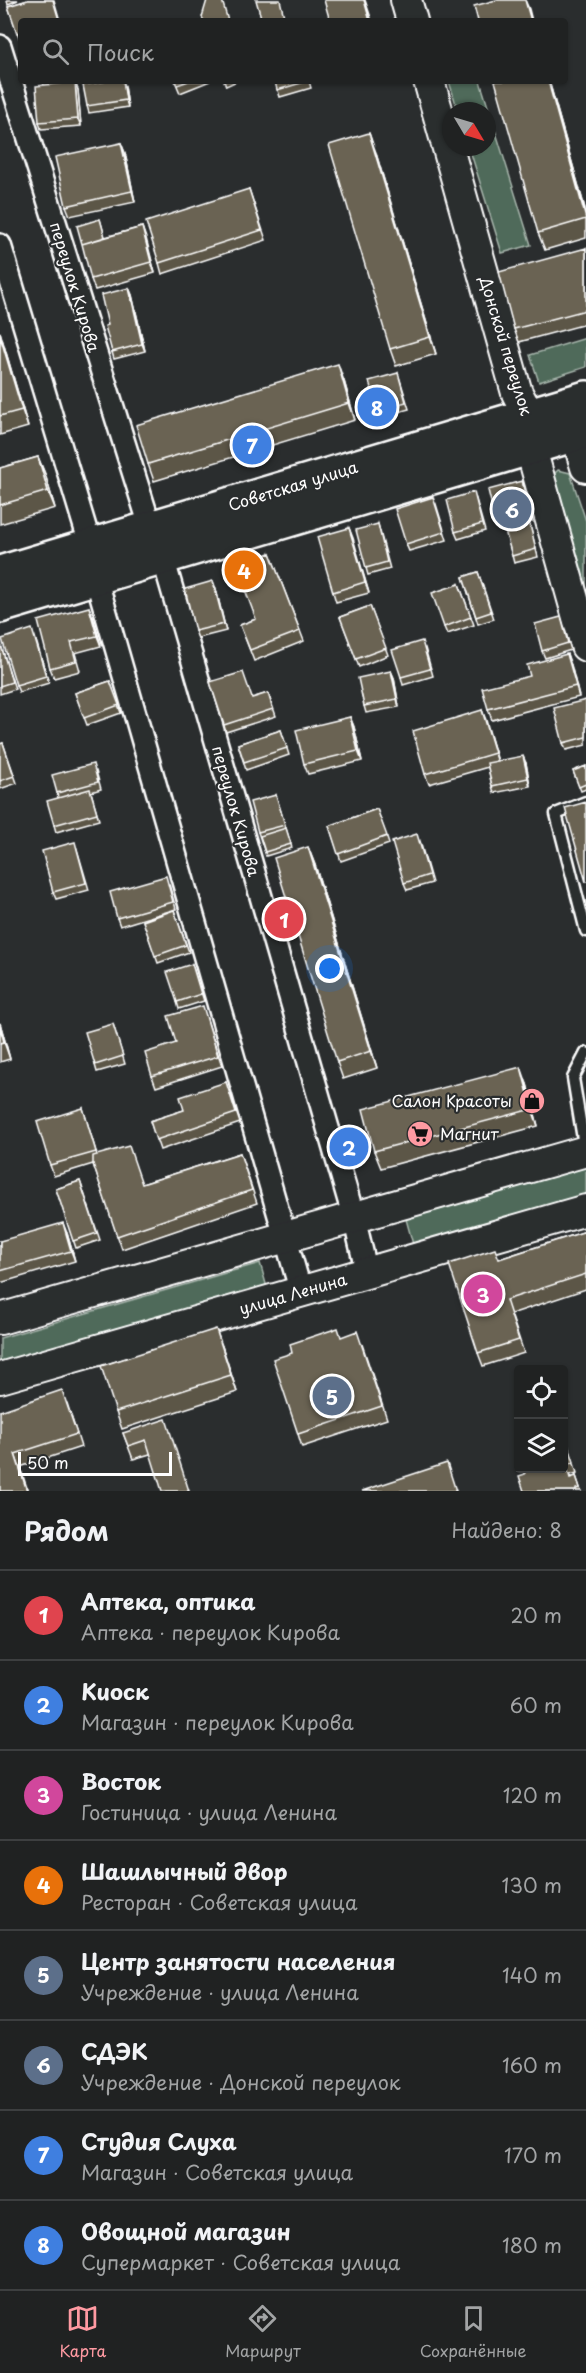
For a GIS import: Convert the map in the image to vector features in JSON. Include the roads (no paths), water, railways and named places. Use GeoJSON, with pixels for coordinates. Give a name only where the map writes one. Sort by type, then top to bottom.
{"type":"FeatureCollection","features":[{"type":"Feature","properties":{"kind":"main road"},"geometry":{"type":"LineString","coordinates":[[406,0],[411,18]]}},
{"type":"Feature","properties":{"kind":"main road","name":"Донской переулок"},"geometry":{"type":"LineString","coordinates":[[430,84],[517,393],[528,414],[531,449],[586,646]]}},
{"type":"Feature","properties":{"kind":"main road","name":"Советская улица"},"geometry":{"type":"LineString","coordinates":[[0,606],[94,562],[157,543],[528,414],[586,398]]}},
{"type":"Feature","properties":{"kind":"main road"},"geometry":{"type":"LineString","coordinates":[[528,414],[581,433],[586,467]]}},
{"type":"Feature","properties":{"kind":"main road","name":"Советская улица"},"geometry":{"type":"LineString","coordinates":[[157,543],[531,449],[581,433]]}},
{"type":"Feature","properties":{"kind":"main road","name":"Советская улица"},"geometry":{"type":"LineString","coordinates":[[0,573],[94,562]]}},
{"type":"Feature","properties":{"kind":"main road"},"geometry":{"type":"LineString","coordinates":[[0,1319],[586,1151]]}},
{"type":"Feature","properties":{"kind":"main road","name":"улица Ленина"},"geometry":{"type":"LineString","coordinates":[[0,1378],[586,1210]]}},
{"type":"Feature","properties":{"kind":"street","name":"переулок Кирова"},"geometry":{"type":"LineString","coordinates":[[0,46],[157,543],[354,1218],[367,1273]]}},
{"type":"Feature","properties":{"kind":"street"},"geometry":{"type":"LineString","coordinates":[[0,244],[94,562],[301,1292]]}},
{"type":"Feature","properties":{"kind":"lane"},"geometry":{"type":"LineString","coordinates":[[586,802],[556,814],[586,930]]}},
{"type":"Feature","properties":{"kind":"lane"},"geometry":{"type":"LineString","coordinates":[[586,1053],[573,1077],[586,1151]]}},
{"type":"Feature","properties":{"kind":"place","name":"Овощной магазин"},"geometry":{"type":"Point","coordinates":[377,407]}},
{"type":"Feature","properties":{"kind":"place","name":"Студия Слуха"},"geometry":{"type":"Point","coordinates":[252,445]}},
{"type":"Feature","properties":{"kind":"place","name":"СДЭК"},"geometry":{"type":"Point","coordinates":[512,509]}},
{"type":"Feature","properties":{"kind":"place","name":"Шашлычный двор"},"geometry":{"type":"Point","coordinates":[244,570]}},
{"type":"Feature","properties":{"kind":"place","name":"Аптека, оптика"},"geometry":{"type":"Point","coordinates":[284,919]}},
{"type":"Feature","properties":{"kind":"place","name":"Салон Красоты"},"geometry":{"type":"Point","coordinates":[532,1101]}},
{"type":"Feature","properties":{"kind":"place","name":"Магнит"},"geometry":{"type":"Point","coordinates":[420,1134]}},
{"type":"Feature","properties":{"kind":"place","name":"Киоск"},"geometry":{"type":"Point","coordinates":[349,1147]}},
{"type":"Feature","properties":{"kind":"place","name":"Восток"},"geometry":{"type":"Point","coordinates":[483,1294]}},
{"type":"Feature","properties":{"kind":"place","name":"Центр занятости населения"},"geometry":{"type":"Point","coordinates":[332,1396]}}]}
